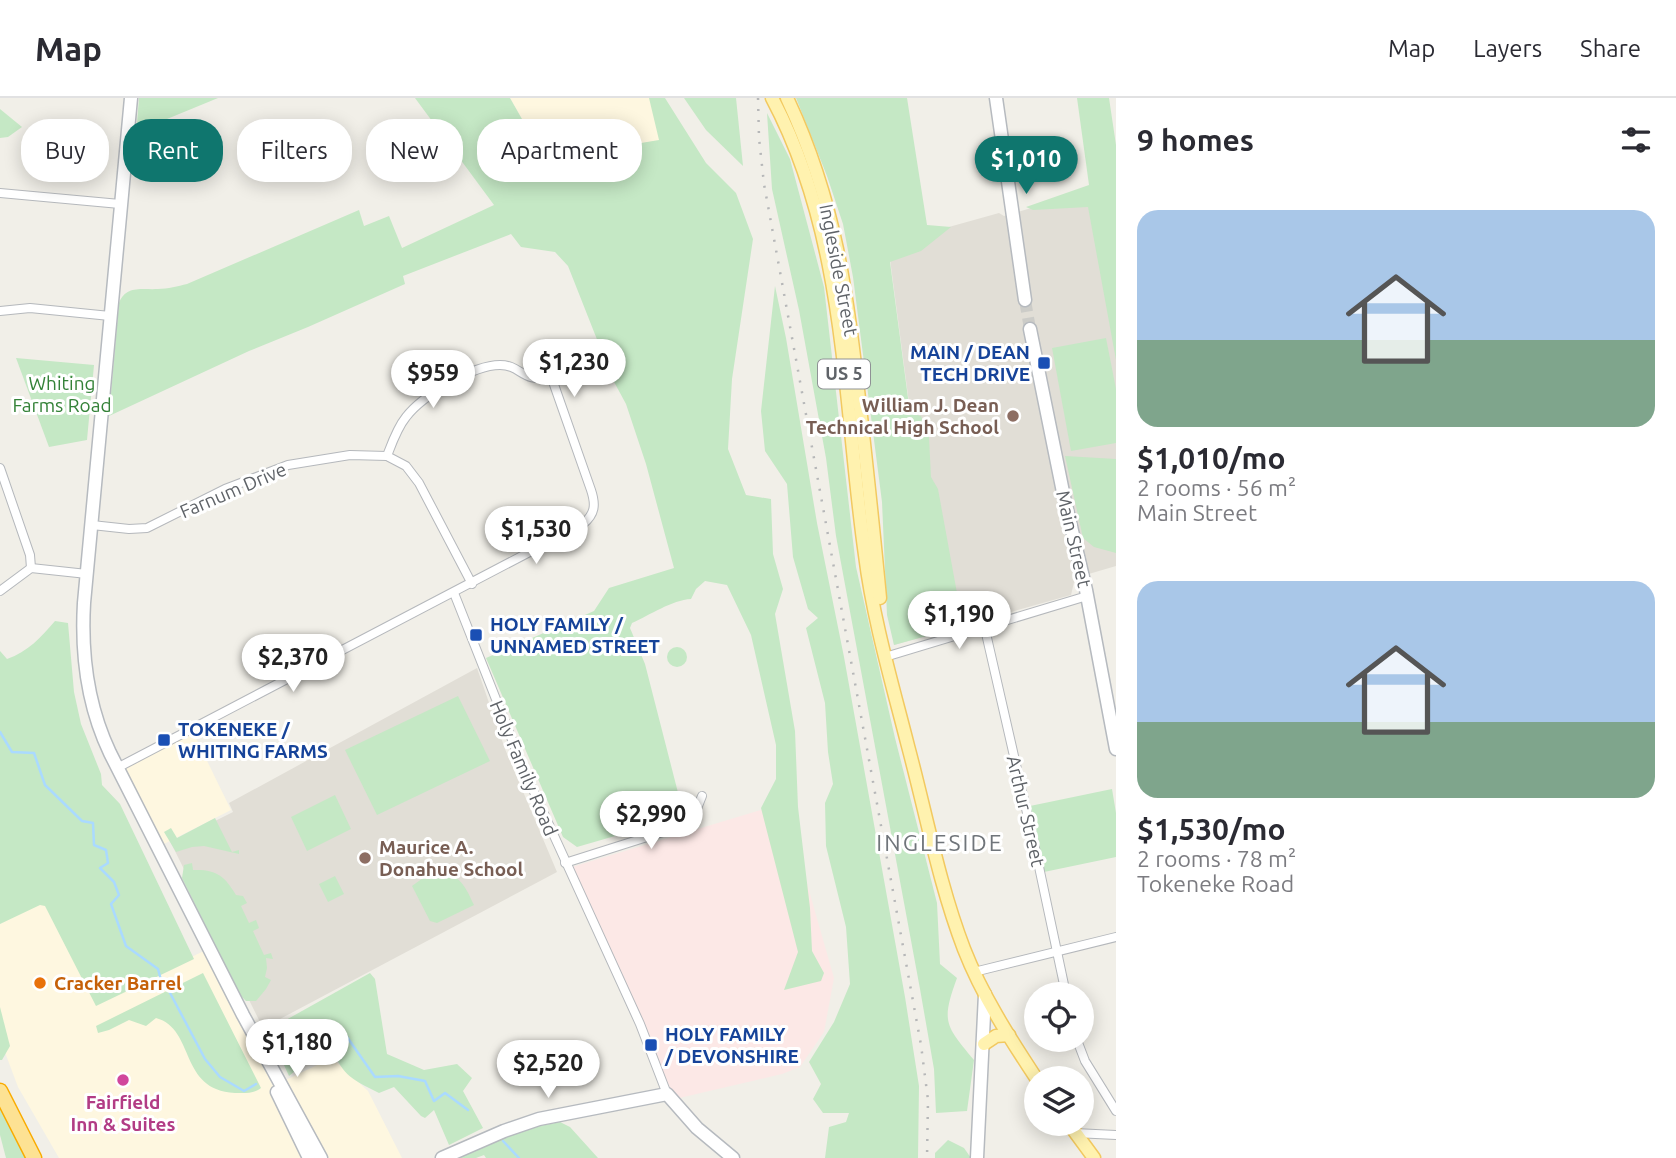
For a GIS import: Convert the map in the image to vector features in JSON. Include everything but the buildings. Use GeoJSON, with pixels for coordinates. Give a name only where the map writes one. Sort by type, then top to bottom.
{"type":"FeatureCollection","features":[{"type":"Feature","properties":{"kind":"highway"},"geometry":{"type":"LineString","coordinates":[[0,1091],[34,1158]]}},
{"type":"Feature","properties":{"kind":"main road"},"geometry":{"type":"LineString","coordinates":[[131,98],[87,574],[83,633],[86,676],[98,726],[117,768],[243,1015],[321,1158]]}},
{"type":"Feature","properties":{"kind":"main road","name":"Ingleside Street"},"geometry":{"type":"LineString","coordinates":[[772,98],[809,186],[829,259],[865,558],[886,657],[939,865],[959,934],[975,972],[985,994],[1028,1066]]}},
{"type":"Feature","properties":{"kind":"main road","name":"Ingleside Street"},"geometry":{"type":"LineString","coordinates":[[787,98],[816,168],[839,252],[853,344],[886,657]]}},
{"type":"Feature","properties":{"kind":"main road"},"geometry":{"type":"LineString","coordinates":[[996,98],[1025,300]]}},
{"type":"Feature","properties":{"kind":"main road","name":"Main Street"},"geometry":{"type":"LineString","coordinates":[[1030,329],[1063,497],[1087,596],[1116,749]]}},
{"type":"Feature","properties":{"kind":"main road"},"geometry":{"type":"LineString","coordinates":[[977,1158],[985,994]]}},
{"type":"Feature","properties":{"kind":"main road"},"geometry":{"type":"LineString","coordinates":[[243,1015],[309,1158]]}},
{"type":"Feature","properties":{"kind":"main road"},"geometry":{"type":"LineString","coordinates":[[984,1044],[996,1035],[1009,1035]]}},
{"type":"Feature","properties":{"kind":"main road"},"geometry":{"type":"LineString","coordinates":[[442,1158],[492,1135],[539,1119],[667,1094],[697,1128],[733,1158]]}},
{"type":"Feature","properties":{"kind":"main road"},"geometry":{"type":"LineString","coordinates":[[1078,1136],[1094,1158]]}},
{"type":"Feature","properties":{"kind":"street"},"geometry":{"type":"LineString","coordinates":[[0,193],[120,204]]}},
{"type":"Feature","properties":{"kind":"street"},"geometry":{"type":"LineString","coordinates":[[0,311],[30,308],[110,316]]}},
{"type":"Feature","properties":{"kind":"street"},"geometry":{"type":"LineString","coordinates":[[117,768],[472,584],[583,524],[593,513],[592,490],[551,376],[531,378],[502,365],[462,377],[433,393],[412,409],[398,428],[387,456],[406,466],[419,483],[472,584]]}},
{"type":"Feature","properties":{"kind":"street","name":"Farnum Drive"},"geometry":{"type":"LineString","coordinates":[[92,525],[147,528],[225,489],[288,465],[350,455],[387,456]]}},
{"type":"Feature","properties":{"kind":"street"},"geometry":{"type":"LineString","coordinates":[[0,468],[30,555],[31,568]]}},
{"type":"Feature","properties":{"kind":"street"},"geometry":{"type":"LineString","coordinates":[[0,591],[31,568],[87,574]]}},
{"type":"Feature","properties":{"kind":"street","name":"Holy Family Road"},"geometry":{"type":"LineString","coordinates":[[454,593],[515,750],[640,1024],[667,1094]]}},
{"type":"Feature","properties":{"kind":"street"},"geometry":{"type":"LineString","coordinates":[[886,657],[1087,596]]}},
{"type":"Feature","properties":{"kind":"street","name":"Arthur Street"},"geometry":{"type":"LineString","coordinates":[[985,629],[1063,982]]}},
{"type":"Feature","properties":{"kind":"street"},"geometry":{"type":"LineString","coordinates":[[565,863],[685,825],[697,811],[702,796]]}},
{"type":"Feature","properties":{"kind":"street"},"geometry":{"type":"LineString","coordinates":[[975,972],[1116,937]]}},
{"type":"Feature","properties":{"kind":"street"},"geometry":{"type":"LineString","coordinates":[[1082,1052],[1116,1111]]}},
{"type":"Feature","properties":{"kind":"street"},"geometry":{"type":"LineString","coordinates":[[1094,1132],[1116,1135]]}},
{"type":"Feature","properties":{"kind":"shaded area"},"geometry":{"type":"Polygon","coordinates":[[[510,98],[660,98],[665,142],[642,146],[642,119],[522,119],[510,98]]]}},
{"type":"Feature","properties":{"kind":"shaded area","name":"William J. Dean Technical High School"},"geometry":{"type":"Polygon","coordinates":[[[1116,183],[1116,566],[1075,578],[1071,595],[894,645],[889,603],[911,418],[888,244],[999,213],[1004,216],[1116,183]]]}},
{"type":"Feature","properties":{"kind":"shaded area","name":"Maurice A. Donahue School"},"geometry":{"type":"Polygon","coordinates":[[[477,668],[505,749],[557,872],[263,1028],[171,843],[233,812],[229,803],[477,668]]]}},
{"type":"Feature","properties":{"kind":"shaded area"},"geometry":{"type":"Polygon","coordinates":[[[193,732],[231,810],[162,845],[122,770],[193,732]]]}},
{"type":"Feature","properties":{"kind":"shaded area"},"geometry":{"type":"Polygon","coordinates":[[[784,803],[834,978],[824,1032],[800,1067],[782,1074],[675,1099],[572,867],[784,803]]]}},
{"type":"Feature","properties":{"kind":"shaded area"},"geometry":{"type":"Polygon","coordinates":[[[43,901],[98,1002],[206,950],[273,1086],[332,1058],[368,1091],[402,1158],[59,1158],[18,1087],[0,1039],[0,924],[43,901]]]}},
{"type":"Feature","properties":{"kind":"green space"},"geometry":{"type":"Polygon","coordinates":[[[139,98],[218,98],[167,119],[137,119],[139,98]]]}},
{"type":"Feature","properties":{"kind":"green space"},"geometry":{"type":"Polygon","coordinates":[[[415,98],[510,98],[522,119],[477,119],[477,182],[463,163],[463,119],[431,119],[415,98]]]}},
{"type":"Feature","properties":{"kind":"green space"},"geometry":{"type":"Polygon","coordinates":[[[649,98],[665,98],[706,163],[736,193],[753,239],[732,379],[728,449],[746,495],[771,499],[773,554],[783,589],[775,614],[795,731],[798,807],[810,908],[812,951],[824,973],[821,981],[784,990],[798,952],[761,808],[776,779],[776,745],[751,635],[727,585],[705,581],[696,589],[691,599],[661,608],[632,623],[630,628],[645,664],[684,816],[577,847],[563,837],[486,658],[594,611],[609,588],[674,568],[646,464],[626,404],[613,380],[568,266],[555,252],[521,247],[511,234],[403,276],[405,284],[249,351],[109,416],[119,303],[126,293],[187,284],[359,210],[364,226],[389,216],[402,248],[494,205],[477,182],[642,182],[642,143],[659,140],[649,98]]]}},
{"type":"Feature","properties":{"kind":"green space"},"geometry":{"type":"Polygon","coordinates":[[[684,98],[736,98],[743,166],[706,130],[684,98]]]}},
{"type":"Feature","properties":{"kind":"green space"},"geometry":{"type":"Polygon","coordinates":[[[796,98],[907,98],[927,225],[951,227],[921,251],[890,262],[910,413],[921,416],[929,437],[931,477],[938,489],[957,593],[974,606],[992,606],[1007,602],[1006,614],[894,645],[887,615],[882,502],[853,277],[843,224],[796,98]]]}},
{"type":"Feature","properties":{"kind":"green space"},"geometry":{"type":"Polygon","coordinates":[[[1077,98],[1109,98],[1116,145],[1116,360],[1088,207],[1033,210],[1026,207],[1089,185],[1077,98]]]}},
{"type":"Feature","properties":{"kind":"green space"},"geometry":{"type":"Polygon","coordinates":[[[0,109],[21,128],[8,137],[0,138],[0,109]]]}},
{"type":"Feature","properties":{"kind":"green space"},"geometry":{"type":"Polygon","coordinates":[[[767,113],[790,159],[824,287],[856,567],[895,738],[937,903],[940,964],[957,978],[949,1004],[949,1022],[957,1039],[974,1060],[967,1111],[936,1113],[934,1069],[836,536],[826,458],[799,310],[772,189],[767,113]]]}},
{"type":"Feature","properties":{"kind":"green space"},"geometry":{"type":"Polygon","coordinates":[[[775,286],[905,997],[919,1086],[918,1158],[825,1158],[829,1127],[846,1122],[849,1113],[823,1113],[813,1099],[821,1084],[809,1062],[834,1022],[850,984],[846,927],[826,846],[825,803],[833,784],[825,703],[806,628],[818,618],[808,609],[793,557],[787,484],[765,451],[761,411],[775,286]]]}},
{"type":"Feature","properties":{"kind":"green space"},"geometry":{"type":"Polygon","coordinates":[[[1106,338],[1116,389],[1116,443],[1071,451],[1052,348],[1106,338]]]}},
{"type":"Feature","properties":{"kind":"green space","name":"Whiting Farms Road"},"geometry":{"type":"Polygon","coordinates":[[[16,358],[94,365],[87,440],[49,447],[16,358]]]}},
{"type":"Feature","properties":{"kind":"green space"},"geometry":{"type":"Polygon","coordinates":[[[1065,456],[1116,459],[1116,553],[1094,547],[1083,538],[1065,456]]]}},
{"type":"Feature","properties":{"kind":"green space"},"geometry":{"type":"Polygon","coordinates":[[[55,621],[68,623],[74,692],[81,724],[101,774],[102,785],[120,804],[194,959],[96,1006],[45,906],[40,905],[0,924],[0,651],[7,659],[21,652],[55,621]]]}},
{"type":"Feature","properties":{"kind":"green space"},"geometry":{"type":"Polygon","coordinates":[[[677,647],[684,650],[687,657],[684,664],[677,667],[670,664],[667,657],[670,650],[677,647]]]}},
{"type":"Feature","properties":{"kind":"green space"},"geometry":{"type":"Polygon","coordinates":[[[458,696],[490,761],[377,815],[345,750],[458,696]]]}},
{"type":"Feature","properties":{"kind":"green space"},"geometry":{"type":"Polygon","coordinates":[[[1112,789],[1116,813],[1116,857],[1044,872],[1030,806],[1112,789]]]}},
{"type":"Feature","properties":{"kind":"green space"},"geometry":{"type":"Polygon","coordinates":[[[335,795],[351,829],[307,851],[291,817],[335,795]]]}},
{"type":"Feature","properties":{"kind":"green space"},"geometry":{"type":"Polygon","coordinates":[[[215,818],[232,852],[239,850],[239,854],[204,846],[176,852],[164,832],[171,828],[177,838],[215,818]]]}},
{"type":"Feature","properties":{"kind":"green space"},"geometry":{"type":"Polygon","coordinates":[[[192,863],[193,870],[214,872],[224,878],[236,895],[243,896],[247,903],[241,906],[249,923],[256,920],[259,928],[253,931],[264,955],[271,953],[273,959],[266,958],[265,977],[271,980],[256,1001],[246,1001],[240,995],[182,878],[184,865],[192,863]]]}},
{"type":"Feature","properties":{"kind":"green space"},"geometry":{"type":"Polygon","coordinates":[[[443,870],[462,884],[474,905],[437,923],[430,921],[412,886],[430,873],[443,870]]]}},
{"type":"Feature","properties":{"kind":"green space"},"geometry":{"type":"Polygon","coordinates":[[[335,876],[344,894],[328,902],[319,884],[335,876]]]}},
{"type":"Feature","properties":{"kind":"green space"},"geometry":{"type":"Polygon","coordinates":[[[203,973],[261,1088],[258,1090],[235,1093],[217,1089],[204,1082],[177,1034],[169,1024],[156,1018],[146,1026],[129,1020],[98,1033],[96,1026],[203,973]]]}},
{"type":"Feature","properties":{"kind":"green space"},"geometry":{"type":"Polygon","coordinates":[[[370,973],[375,979],[387,1054],[424,1070],[457,1064],[472,1078],[463,1091],[483,1128],[449,1145],[434,1110],[425,1118],[394,1087],[379,1093],[355,1080],[345,1072],[332,1049],[307,1061],[289,1076],[268,1030],[370,973]]]}},
{"type":"Feature","properties":{"kind":"green space"},"geometry":{"type":"Polygon","coordinates":[[[0,1007],[10,1046],[2,1060],[0,1060],[0,1007]]]}},
{"type":"Feature","properties":{"kind":"green space"},"geometry":{"type":"Polygon","coordinates":[[[0,1103],[28,1158],[6,1158],[0,1135],[0,1103]]]}},
{"type":"Feature","properties":{"kind":"green space"},"geometry":{"type":"Polygon","coordinates":[[[560,1122],[570,1127],[598,1158],[486,1158],[484,1155],[476,1158],[454,1158],[525,1129],[560,1122]]]}},
{"type":"Feature","properties":{"kind":"green space"},"geometry":{"type":"Polygon","coordinates":[[[948,1140],[964,1148],[971,1158],[935,1158],[935,1153],[948,1140]]]}},
{"type":"Feature","properties":{"kind":"waterway"},"geometry":{"type":"LineString","coordinates":[[0,732],[12,752],[34,753],[45,785],[82,821],[93,823],[94,845],[106,850],[108,863],[100,868],[114,882],[119,895],[111,904],[126,946],[158,969],[161,980]]}},
{"type":"Feature","properties":{"kind":"waterway"},"geometry":{"type":"LineString","coordinates":[[169,991],[205,1059],[220,1077],[244,1091],[256,1084]]}},
{"type":"Feature","properties":{"kind":"waterway"},"geometry":{"type":"LineString","coordinates":[[291,1064],[312,1037],[333,1043],[347,1037],[375,1077],[398,1076],[425,1081],[434,1101],[445,1093],[468,1110]]}},
{"type":"Feature","properties":{"kind":"waterway"},"geometry":{"type":"LineString","coordinates":[[503,1141],[519,1158]]}},
{"type":"Feature","properties":{"kind":"tunnel"},"geometry":{"type":"LineString","coordinates":[[1025,300],[1030,329]]}},
{"type":"Feature","properties":{"kind":"railway"},"geometry":{"type":"LineString","coordinates":[[758,98],[764,184],[921,1045],[928,1100],[927,1158]]}},
{"type":"Feature","properties":{"kind":"place","name":"MAIN / DEAN TECH DRIVE"},"geometry":{"type":"Point","coordinates":[1044,363]}},
{"type":"Feature","properties":{"kind":"place","name":"William J. Dean Technical High School"},"geometry":{"type":"Point","coordinates":[1013,416]}},
{"type":"Feature","properties":{"kind":"place","name":"HOLY FAMILY / UNNAMED STREET"},"geometry":{"type":"Point","coordinates":[476,635]}},
{"type":"Feature","properties":{"kind":"place","name":"TOKENEKE / WHITING FARMS"},"geometry":{"type":"Point","coordinates":[164,740]}},
{"type":"Feature","properties":{"kind":"place","name":"Maurice A. Donahue School"},"geometry":{"type":"Point","coordinates":[365,858]}},
{"type":"Feature","properties":{"kind":"place","name":"Cracker Barrel"},"geometry":{"type":"Point","coordinates":[40,983]}},
{"type":"Feature","properties":{"kind":"place","name":"HOLY FAMILY / DEVONSHIRE"},"geometry":{"type":"Point","coordinates":[651,1045]}},
{"type":"Feature","properties":{"kind":"place","name":"Fairfield Inn & Suites"},"geometry":{"type":"Point","coordinates":[123,1080]}},
{"type":"Feature","properties":{"kind":"district","name":"INGLESIDE"},"geometry":{"type":"Point","coordinates":[940,843]}}]}
